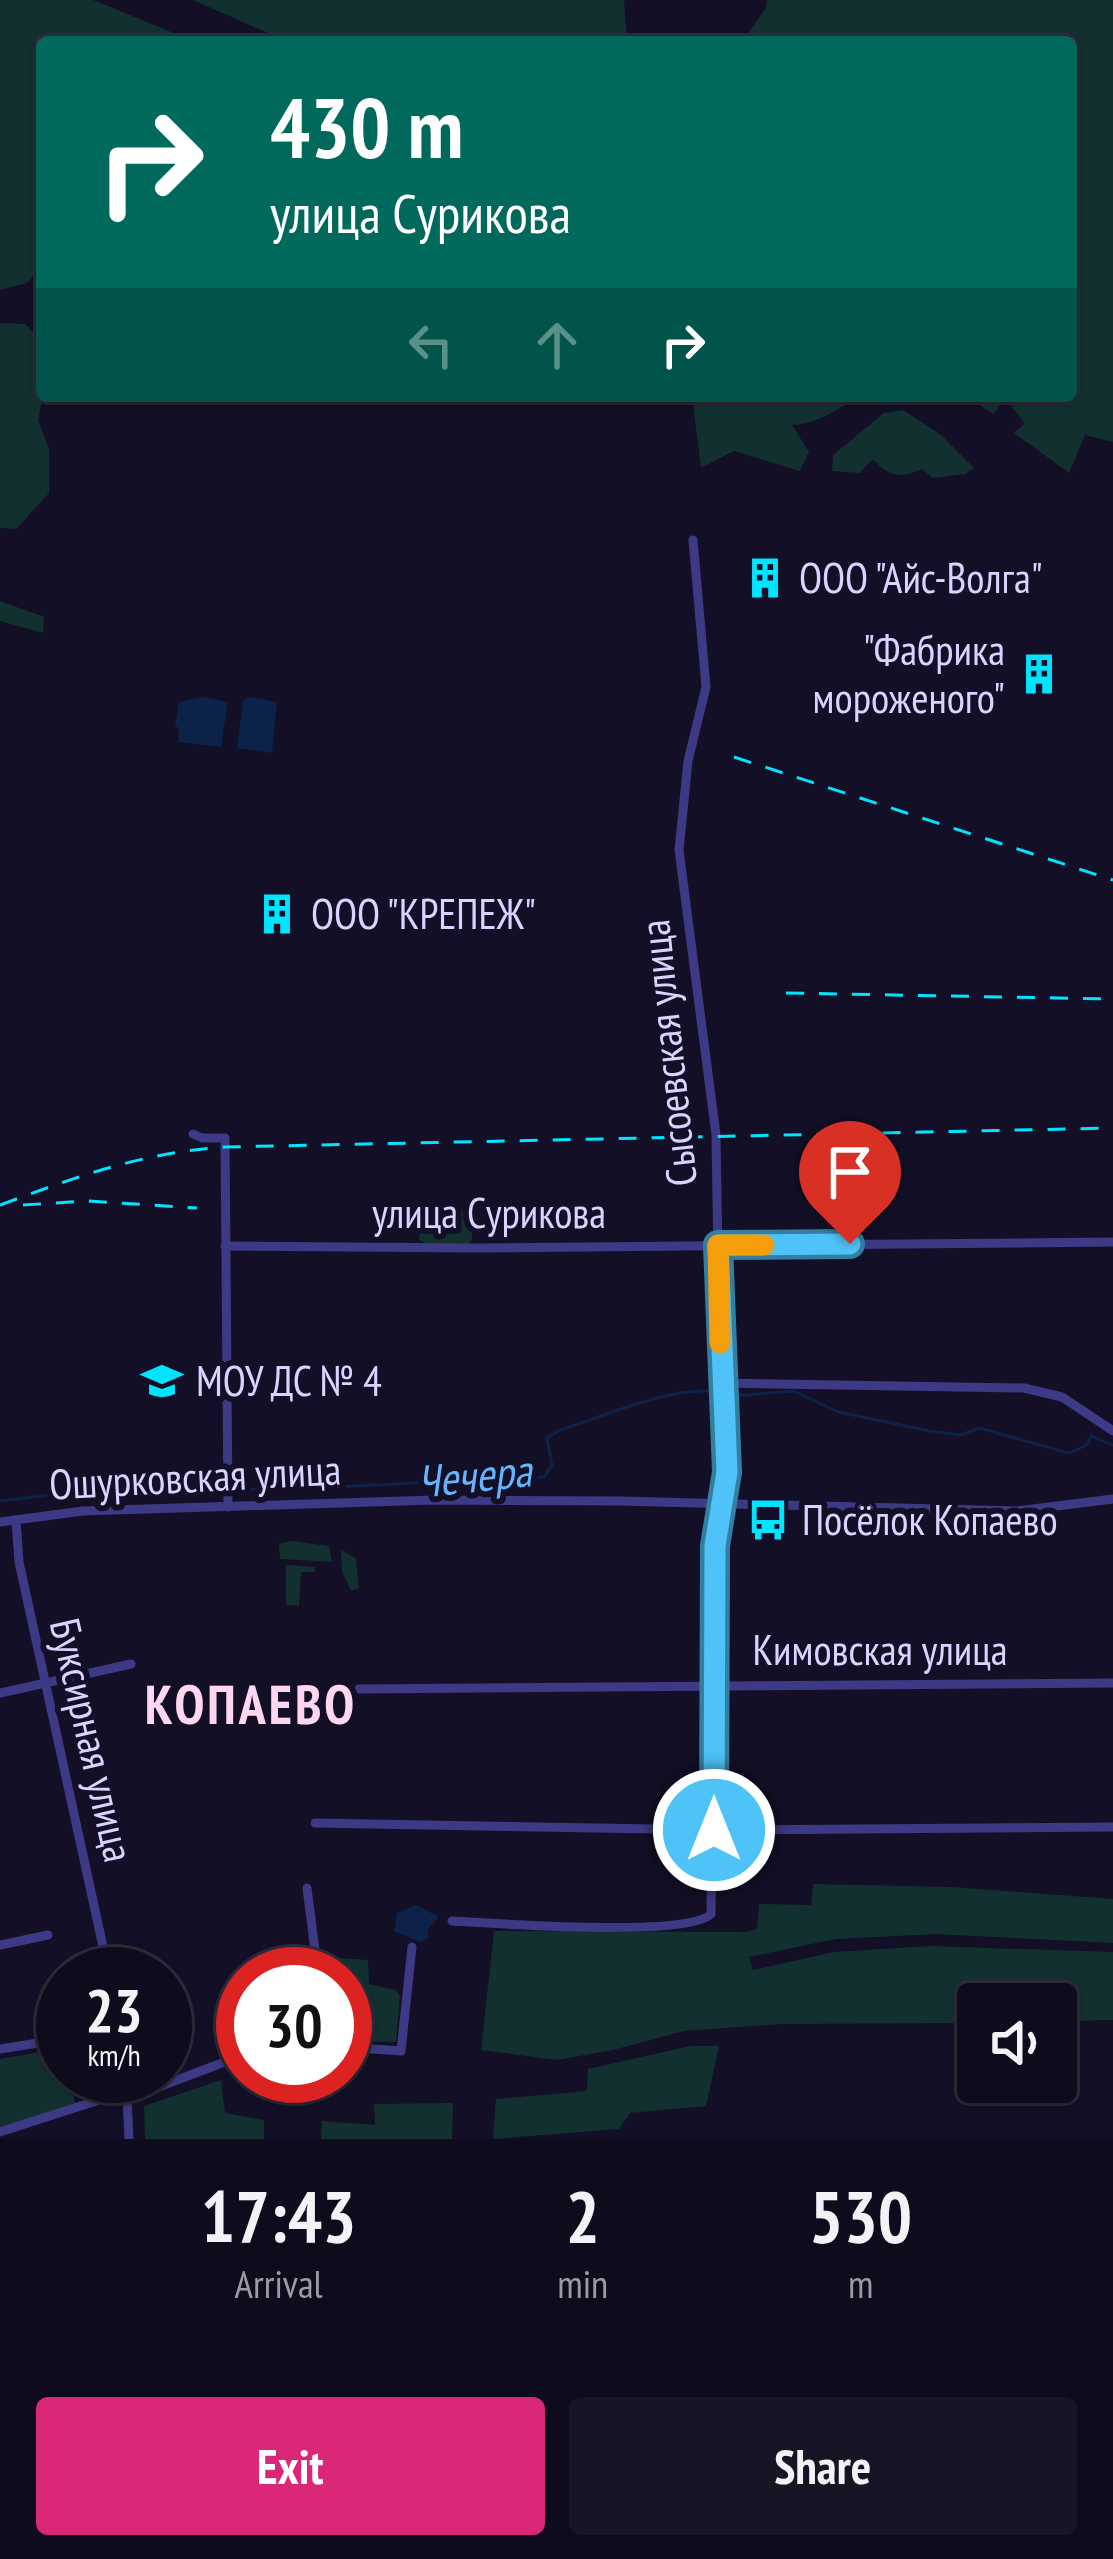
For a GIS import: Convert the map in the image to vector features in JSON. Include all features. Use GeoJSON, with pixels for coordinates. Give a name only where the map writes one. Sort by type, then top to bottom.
{"type":"FeatureCollection","features":[{"type":"Feature","properties":{"kind":"street","name":"Сысоевская улица"},"geometry":{"type":"LineString","coordinates":[[452,1921],[631,1928],[708,1919],[712,1909],[715,1534],[724,1503],[728,1437],[722,1383],[714,1110],[680,850],[688,761],[706,687],[693,540]]}},
{"type":"Feature","properties":{"kind":"street"},"geometry":{"type":"LineString","coordinates":[[193,1134],[225,1138],[228,1507]]}},
{"type":"Feature","properties":{"kind":"street","name":"улица Сурикова"},"geometry":{"type":"LineString","coordinates":[[225,1246],[1113,1242]]}},
{"type":"Feature","properties":{"kind":"street"},"geometry":{"type":"LineString","coordinates":[[722,1383],[1024,1388],[1062,1397],[1113,1431]]}},
{"type":"Feature","properties":{"kind":"street","name":"Ошурковская улица"},"geometry":{"type":"LineString","coordinates":[[0,1522],[83,1511],[519,1499],[1017,1511],[1113,1499]]}},
{"type":"Feature","properties":{"kind":"street","name":"Буксирная улица"},"geometry":{"type":"LineString","coordinates":[[16,1520],[19,1562],[103,1947]]}},
{"type":"Feature","properties":{"kind":"street"},"geometry":{"type":"LineString","coordinates":[[0,1693],[131,1664]]}},
{"type":"Feature","properties":{"kind":"street","name":"Кимовская улица"},"geometry":{"type":"LineString","coordinates":[[359,1689],[1113,1683]]}},
{"type":"Feature","properties":{"kind":"street"},"geometry":{"type":"LineString","coordinates":[[315,1823],[714,1830],[1113,1827]]}},
{"type":"Feature","properties":{"kind":"street"},"geometry":{"type":"LineString","coordinates":[[307,1888],[315,1947]]}},
{"type":"Feature","properties":{"kind":"street"},"geometry":{"type":"LineString","coordinates":[[0,1945],[48,1935]]}},
{"type":"Feature","properties":{"kind":"street"},"geometry":{"type":"LineString","coordinates":[[372,2049],[401,2051],[412,1946]]}},
{"type":"Feature","properties":{"kind":"street"},"geometry":{"type":"LineString","coordinates":[[0,2049],[36,2043]]}},
{"type":"Feature","properties":{"kind":"street"},"geometry":{"type":"LineString","coordinates":[[0,2132],[90,2103]]}},
{"type":"Feature","properties":{"kind":"street"},"geometry":{"type":"LineString","coordinates":[[128,2103],[129,2139]]}},
{"type":"Feature","properties":{"kind":"green space"},"geometry":{"type":"Polygon","coordinates":[[[0,0],[93,0],[181,36],[36,36],[36,273],[27,283],[0,290],[0,0]]]}},
{"type":"Feature","properties":{"kind":"green space"},"geometry":{"type":"Polygon","coordinates":[[[193,0],[624,0],[627,36],[274,36],[193,0]]]}},
{"type":"Feature","properties":{"kind":"green space"},"geometry":{"type":"Polygon","coordinates":[[[767,0],[1113,0],[1113,442],[1085,435],[1069,473],[1014,433],[1025,423],[1008,402],[1077,402],[1077,36],[746,36],[767,0]]]}},
{"type":"Feature","properties":{"kind":"green space"},"geometry":{"type":"Polygon","coordinates":[[[0,323],[25,324],[36,335],[36,402],[42,402],[38,420],[49,449],[49,493],[16,529],[0,528],[0,323]]]}},
{"type":"Feature","properties":{"kind":"green space"},"geometry":{"type":"Polygon","coordinates":[[[693,402],[853,402],[821,418],[792,425],[809,452],[800,471],[734,451],[701,468],[693,402]]]}},
{"type":"Feature","properties":{"kind":"green space"},"geometry":{"type":"Polygon","coordinates":[[[974,402],[1002,402],[994,414],[974,402]]]}},
{"type":"Feature","properties":{"kind":"green space"},"geometry":{"type":"Polygon","coordinates":[[[903,410],[940,434],[974,468],[965,474],[933,478],[922,469],[895,475],[873,459],[860,473],[832,471],[833,455],[884,413],[903,410]]]}},
{"type":"Feature","properties":{"kind":"green space"},"geometry":{"type":"Polygon","coordinates":[[[0,601],[44,617],[43,633],[0,621],[0,601]]]}},
{"type":"Feature","properties":{"kind":"green space"},"geometry":{"type":"Polygon","coordinates":[[[467,1210],[472,1214],[469,1244],[419,1240],[420,1213],[467,1210]]]}},
{"type":"Feature","properties":{"kind":"green space"},"geometry":{"type":"Polygon","coordinates":[[[279,1544],[329,1546],[332,1562],[280,1559],[279,1544]]]}},
{"type":"Feature","properties":{"kind":"green space"},"geometry":{"type":"Polygon","coordinates":[[[341,1550],[356,1558],[359,1588],[351,1591],[342,1572],[341,1550]]]}},
{"type":"Feature","properties":{"kind":"green space"},"geometry":{"type":"Polygon","coordinates":[[[286,1565],[315,1567],[315,1572],[301,1572],[299,1606],[286,1605],[286,1565]]]}},
{"type":"Feature","properties":{"kind":"green space"},"geometry":{"type":"Polygon","coordinates":[[[813,1884],[953,1887],[1113,1899],[1113,1943],[936,1934],[836,1939],[749,1957],[753,1970],[834,1952],[930,1946],[1113,1952],[1113,2020],[1077,2021],[1077,1983],[957,1983],[957,2023],[782,2024],[684,2031],[557,2060],[481,2050],[494,1931],[746,1932],[757,1929],[759,1904],[811,1905],[813,1884]]]}},
{"type":"Feature","properties":{"kind":"green space"},"geometry":{"type":"Polygon","coordinates":[[[372,1985],[396,1990],[400,1996],[396,2042],[372,2042],[372,1985]]]}},
{"type":"Feature","properties":{"kind":"green space"},"geometry":{"type":"Polygon","coordinates":[[[690,2046],[719,2046],[706,2106],[630,2113],[619,2129],[493,2139],[496,2099],[587,2091],[588,2069],[690,2046]]]}},
{"type":"Feature","properties":{"kind":"green space"},"geometry":{"type":"Polygon","coordinates":[[[36,2053],[36,2103],[75,2103],[0,2129],[0,2059],[36,2053]]]}},
{"type":"Feature","properties":{"kind":"green space"},"geometry":{"type":"Polygon","coordinates":[[[216,2082],[216,2103],[224,2103],[225,2113],[264,2120],[264,2139],[145,2139],[144,2106],[192,2103],[192,2090],[216,2082]]]}},
{"type":"Feature","properties":{"kind":"green space"},"geometry":{"type":"Polygon","coordinates":[[[453,2103],[452,2139],[321,2139],[322,2121],[375,2125],[374,2104],[453,2103]]]}},
{"type":"Feature","properties":{"kind":"water"},"geometry":{"type":"Polygon","coordinates":[[[202,697],[228,702],[221,747],[178,742],[179,702],[202,697]]]}},
{"type":"Feature","properties":{"kind":"water"},"geometry":{"type":"Polygon","coordinates":[[[250,697],[277,702],[272,753],[237,748],[243,701],[250,697]]]}},
{"type":"Feature","properties":{"kind":"water"},"geometry":{"type":"Polygon","coordinates":[[[416,1905],[439,1917],[428,1929],[428,1938],[420,1942],[394,1931],[397,1913],[416,1905]]]}},
{"type":"Feature","properties":{"kind":"waterway","name":"Чечера"},"geometry":{"type":"LineString","coordinates":[[333,1487],[544,1477],[552,1465],[547,1438],[560,1430],[658,1398],[718,1391]]}},
{"type":"Feature","properties":{"kind":"waterway","name":"Чечера"},"geometry":{"type":"LineString","coordinates":[[731,1396],[794,1391],[838,1412],[961,1435],[979,1428],[1069,1453],[1087,1445],[1091,1436],[1113,1445]]}},
{"type":"Feature","properties":{"kind":"waterway","name":"Чечера"},"geometry":{"type":"LineString","coordinates":[[236,1490],[320,1487]]}},
{"type":"Feature","properties":{"kind":"waterway","name":"Чечера"},"geometry":{"type":"LineString","coordinates":[[0,1501],[60,1494],[221,1491]]}},
{"type":"Feature","properties":{"kind":"railway"},"geometry":{"type":"LineString","coordinates":[[734,757],[1113,880]]}},
{"type":"Feature","properties":{"kind":"railway"},"geometry":{"type":"LineString","coordinates":[[786,993],[1113,999]]}},
{"type":"Feature","properties":{"kind":"railway"},"geometry":{"type":"LineString","coordinates":[[0,1205],[137,1160],[225,1147],[1113,1128]]}},
{"type":"Feature","properties":{"kind":"railway"},"geometry":{"type":"LineString","coordinates":[[23,1205],[87,1201],[197,1208]]}},
{"type":"Feature","properties":{"kind":"slow traffic"},"geometry":{"type":"LineString","coordinates":[[720,1343],[718,1245],[764,1245]]}},
{"type":"Feature","properties":{"kind":"place","name":"ООО \"Айс-Волга\""},"geometry":{"type":"Point","coordinates":[765,578]}},
{"type":"Feature","properties":{"kind":"place","name":"\"Фабрика мороженого\""},"geometry":{"type":"Point","coordinates":[1039,674]}},
{"type":"Feature","properties":{"kind":"place","name":"ООО \"КРЕПЕЖ\""},"geometry":{"type":"Point","coordinates":[277,914]}},
{"type":"Feature","properties":{"kind":"place","name":"МОУ ДС № 4"},"geometry":{"type":"Point","coordinates":[162,1381]}},
{"type":"Feature","properties":{"kind":"place","name":"Посёлок Копаево"},"geometry":{"type":"Point","coordinates":[768,1520]}},
{"type":"Feature","properties":{"kind":"district","name":"КОПАЕВО"},"geometry":{"type":"Point","coordinates":[251,1705]}},
{"type":"Feature","properties":{"kind":"route"},"geometry":{"type":"LineString","coordinates":[[714,1830],[715,1546],[716,1522],[724,1503],[728,1437],[718,1245],[850,1244]]}}]}
